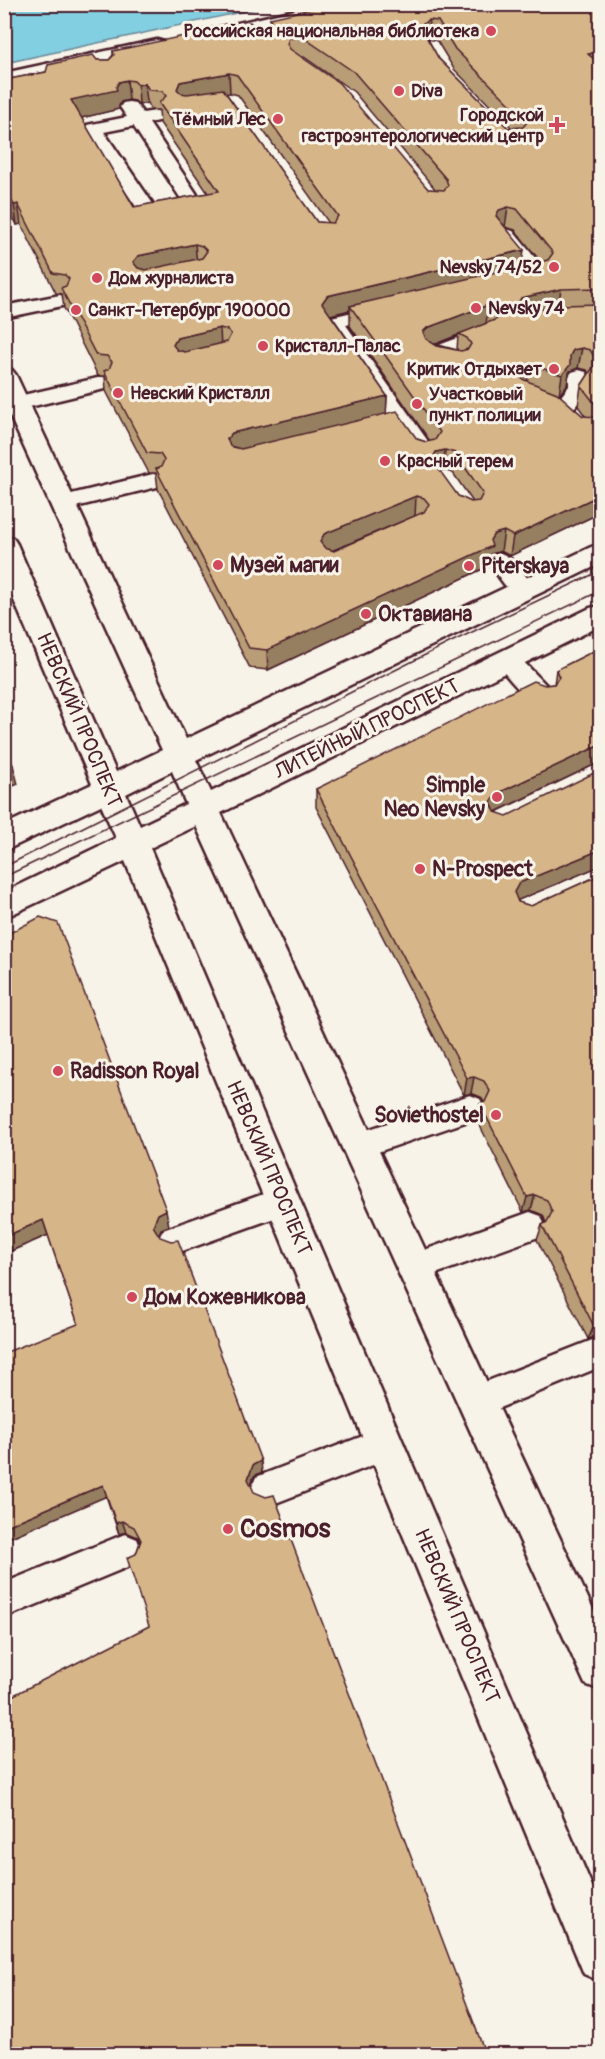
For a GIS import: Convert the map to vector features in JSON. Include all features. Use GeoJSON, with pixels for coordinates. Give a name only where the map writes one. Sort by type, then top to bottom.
{"type":"FeatureCollection","features":[{"type":"Feature","properties":{"kind":"main road"},"geometry":{"type":"LineString","coordinates":[[195,38],[256,33],[349,4]]}},
{"type":"Feature","properties":{"kind":"main road"},"geometry":{"type":"LineString","coordinates":[[4,79],[100,66],[173,43]]}},
{"type":"Feature","properties":{"kind":"main road"},"geometry":{"type":"LineString","coordinates":[[4,375],[600,1669]]}},
{"type":"Feature","properties":{"kind":"main road","name":"НЕВСКИЙ ПРОСПЕКТ"},"geometry":{"type":"LineString","coordinates":[[4,544],[133,843],[600,1958]]}},
{"type":"Feature","properties":{"kind":"main road"},"geometry":{"type":"LineString","coordinates":[[4,839],[600,553]]}},
{"type":"Feature","properties":{"kind":"main road","name":"ЛИТЕЙНЫЙ ПРОСПЕКТ"},"geometry":{"type":"LineString","coordinates":[[4,906],[600,615]]}},
{"type":"Feature","properties":{"kind":"lane"},"geometry":{"type":"LineString","coordinates":[[134,113],[195,205],[150,214],[93,129],[134,113],[156,116]]}},
{"type":"Feature","properties":{"kind":"lane"},"geometry":{"type":"LineString","coordinates":[[492,285],[538,274],[506,235]]}},
{"type":"Feature","properties":{"kind":"lane"},"geometry":{"type":"LineString","coordinates":[[4,312],[60,301]]}},
{"type":"Feature","properties":{"kind":"lane"},"geometry":{"type":"LineString","coordinates":[[402,306],[334,322],[425,453]]}},
{"type":"Feature","properties":{"kind":"lane"},"geometry":{"type":"LineString","coordinates":[[457,363],[433,354],[487,333]]}},
{"type":"Feature","properties":{"kind":"lane"},"geometry":{"type":"LineString","coordinates":[[562,410],[579,386],[579,376]]}},
{"type":"Feature","properties":{"kind":"lane"},"geometry":{"type":"LineString","coordinates":[[17,403],[102,383]]}},
{"type":"Feature","properties":{"kind":"lane"},"geometry":{"type":"LineString","coordinates":[[380,427],[403,421]]}},
{"type":"Feature","properties":{"kind":"lane"},"geometry":{"type":"LineString","coordinates":[[63,503],[153,481]]}},
{"type":"Feature","properties":{"kind":"lane"},"geometry":{"type":"LineString","coordinates":[[500,561],[523,590]]}},
{"type":"Feature","properties":{"kind":"lane"},"geometry":{"type":"LineString","coordinates":[[507,660],[541,695]]}},
{"type":"Feature","properties":{"kind":"lane"},"geometry":{"type":"LineString","coordinates":[[360,1145],[470,1108]]}},
{"type":"Feature","properties":{"kind":"lane"},"geometry":{"type":"LineString","coordinates":[[174,1240],[283,1202]]}},
{"type":"Feature","properties":{"kind":"lane"},"geometry":{"type":"LineString","coordinates":[[416,1267],[530,1226]]}},
{"type":"Feature","properties":{"kind":"lane"},"geometry":{"type":"LineString","coordinates":[[477,1401],[596,1354]]}},
{"type":"Feature","properties":{"kind":"lane"},"geometry":{"type":"LineString","coordinates":[[268,1489],[384,1444]]}},
{"type":"Feature","properties":{"kind":"lane"},"geometry":{"type":"LineString","coordinates":[[4,1601],[125,1551]]}},
{"type":"Feature","properties":{"kind":"water"},"geometry":{"type":"Polygon","coordinates":[[[5,4],[273,4],[273,5],[5,63],[5,4]]]}},
{"type":"Feature","properties":{"kind":"building"},"geometry":{"type":"Polygon","coordinates":[[[333,4],[600,4],[600,51],[588,54],[600,64],[600,288],[561,289],[521,298],[517,305],[521,310],[529,312],[561,305],[600,304],[600,410],[581,386],[594,366],[594,356],[590,350],[582,348],[573,350],[570,365],[562,375],[530,364],[522,365],[518,371],[522,379],[557,393],[583,416],[597,417],[600,412],[600,495],[513,536],[504,531],[494,534],[490,540],[492,546],[267,650],[249,648],[156,469],[161,467],[164,460],[160,454],[147,453],[104,371],[109,369],[112,362],[107,356],[96,355],[61,288],[66,286],[69,279],[65,275],[53,273],[18,204],[14,205],[4,186],[4,80],[46,72],[48,65],[93,55],[97,60],[109,60],[114,55],[113,51],[250,22],[255,27],[267,27],[271,21],[270,18],[333,4]],[[429,20],[420,26],[439,59],[508,128],[523,127],[527,122],[455,49],[438,21],[429,20]],[[289,38],[287,44],[290,49],[339,83],[428,189],[444,190],[448,185],[446,179],[354,72],[304,38],[289,38]],[[229,73],[180,82],[177,89],[181,93],[223,89],[317,222],[333,223],[338,216],[237,75],[229,73]],[[127,80],[119,82],[117,90],[71,100],[134,207],[219,191],[159,103],[166,96],[162,91],[149,90],[145,83],[138,85],[134,81],[127,80]],[[508,207],[499,210],[496,216],[524,250],[327,296],[322,303],[387,396],[232,433],[227,439],[230,446],[241,449],[397,411],[417,439],[426,442],[435,440],[440,432],[350,306],[548,260],[553,253],[517,209],[508,207]],[[195,244],[138,256],[133,262],[138,268],[146,270],[202,258],[207,251],[195,244]],[[488,305],[427,328],[423,332],[426,339],[437,346],[461,351],[468,349],[471,344],[467,338],[459,334],[497,319],[502,313],[498,307],[488,305]],[[220,328],[177,338],[173,345],[177,350],[185,352],[227,342],[231,334],[220,328]],[[445,450],[436,452],[432,460],[458,496],[471,502],[479,501],[483,493],[455,453],[445,450]],[[416,496],[324,534],[320,542],[325,548],[334,551],[424,512],[429,504],[424,498],[416,496]]]}},
{"type":"Feature","properties":{"kind":"building"},"geometry":{"type":"Polygon","coordinates":[[[600,648],[600,745],[496,794],[491,802],[495,812],[507,816],[600,770],[600,850],[519,883],[514,892],[518,902],[531,906],[600,875],[600,1324],[594,1326],[542,1225],[547,1222],[552,1212],[547,1200],[535,1195],[527,1197],[480,1104],[485,1102],[490,1091],[484,1081],[474,1077],[467,1078],[316,789],[533,681],[545,685],[554,684],[559,677],[556,670],[600,648]]]}},
{"type":"Feature","properties":{"kind":"building"},"geometry":{"type":"Polygon","coordinates":[[[4,743],[13,765],[4,769],[4,743]]]}},
{"type":"Feature","properties":{"kind":"building"},"geometry":{"type":"Polygon","coordinates":[[[40,917],[58,923],[166,1210],[158,1214],[153,1226],[160,1237],[171,1241],[178,1240],[261,1461],[253,1465],[248,1479],[254,1492],[266,1497],[274,1495],[486,2055],[4,2055],[4,1700],[149,1626],[127,1558],[136,1554],[141,1540],[134,1527],[122,1521],[116,1523],[103,1485],[4,1527],[4,1353],[78,1324],[43,1220],[4,1237],[4,936],[40,917]]]}},
{"type":"Feature","properties":{"kind":"tram line"},"geometry":{"type":"LineString","coordinates":[[4,867],[449,643],[600,571]]}},
{"type":"Feature","properties":{"kind":"tram line"},"geometry":{"type":"LineString","coordinates":[[4,877],[600,591]]}},
{"type":"Feature","properties":{"kind":"place","name":"Российская национальная библиотека"},"geometry":{"type":"Point","coordinates":[491,31]}},
{"type":"Feature","properties":{"kind":"place","name":"Diva"},"geometry":{"type":"Point","coordinates":[399,91]}},
{"type":"Feature","properties":{"kind":"place","name":"Тёмный Лес"},"geometry":{"type":"Point","coordinates":[278,119]}},
{"type":"Feature","properties":{"kind":"place","name":"Городской гастроэнтерологический центр"},"geometry":{"type":"Point","coordinates":[557,125]}},
{"type":"Feature","properties":{"kind":"place","name":"Nevsky 74/52"},"geometry":{"type":"Point","coordinates":[554,267]}},
{"type":"Feature","properties":{"kind":"place","name":"Дом журналиста"},"geometry":{"type":"Point","coordinates":[97,278]}},
{"type":"Feature","properties":{"kind":"place","name":"Nevsky 74"},"geometry":{"type":"Point","coordinates":[476,308]}},
{"type":"Feature","properties":{"kind":"place","name":"Санкт-Петербург 190000"},"geometry":{"type":"Point","coordinates":[76,310]}},
{"type":"Feature","properties":{"kind":"place","name":"Кристалл-Палас"},"geometry":{"type":"Point","coordinates":[263,346]}},
{"type":"Feature","properties":{"kind":"place","name":"Критик Отдыхает"},"geometry":{"type":"Point","coordinates":[554,369]}},
{"type":"Feature","properties":{"kind":"place","name":"Невский Кристалл"},"geometry":{"type":"Point","coordinates":[118,393]}},
{"type":"Feature","properties":{"kind":"place","name":"Участковый пункт полиции"},"geometry":{"type":"Point","coordinates":[417,404]}},
{"type":"Feature","properties":{"kind":"place","name":"Красный терем"},"geometry":{"type":"Point","coordinates":[385,461]}},
{"type":"Feature","properties":{"kind":"place","name":"Музей магии"},"geometry":{"type":"Point","coordinates":[218,565]}},
{"type":"Feature","properties":{"kind":"place","name":"Piterskaya"},"geometry":{"type":"Point","coordinates":[469,566]}},
{"type":"Feature","properties":{"kind":"place","name":"Октавиана"},"geometry":{"type":"Point","coordinates":[366,614]}},
{"type":"Feature","properties":{"kind":"place","name":"Simple Neo Nevsky"},"geometry":{"type":"Point","coordinates":[497,797]}},
{"type":"Feature","properties":{"kind":"place","name":"N-Prospect"},"geometry":{"type":"Point","coordinates":[420,869]}},
{"type":"Feature","properties":{"kind":"place","name":"Radisson Royal"},"geometry":{"type":"Point","coordinates":[58,1071]}},
{"type":"Feature","properties":{"kind":"place","name":"Soviethostel"},"geometry":{"type":"Point","coordinates":[496,1115]}},
{"type":"Feature","properties":{"kind":"place","name":"Дом Кожевникова"},"geometry":{"type":"Point","coordinates":[132,1297]}},
{"type":"Feature","properties":{"kind":"place","name":"Cosmos"},"geometry":{"type":"Point","coordinates":[228,1529]}}]}
